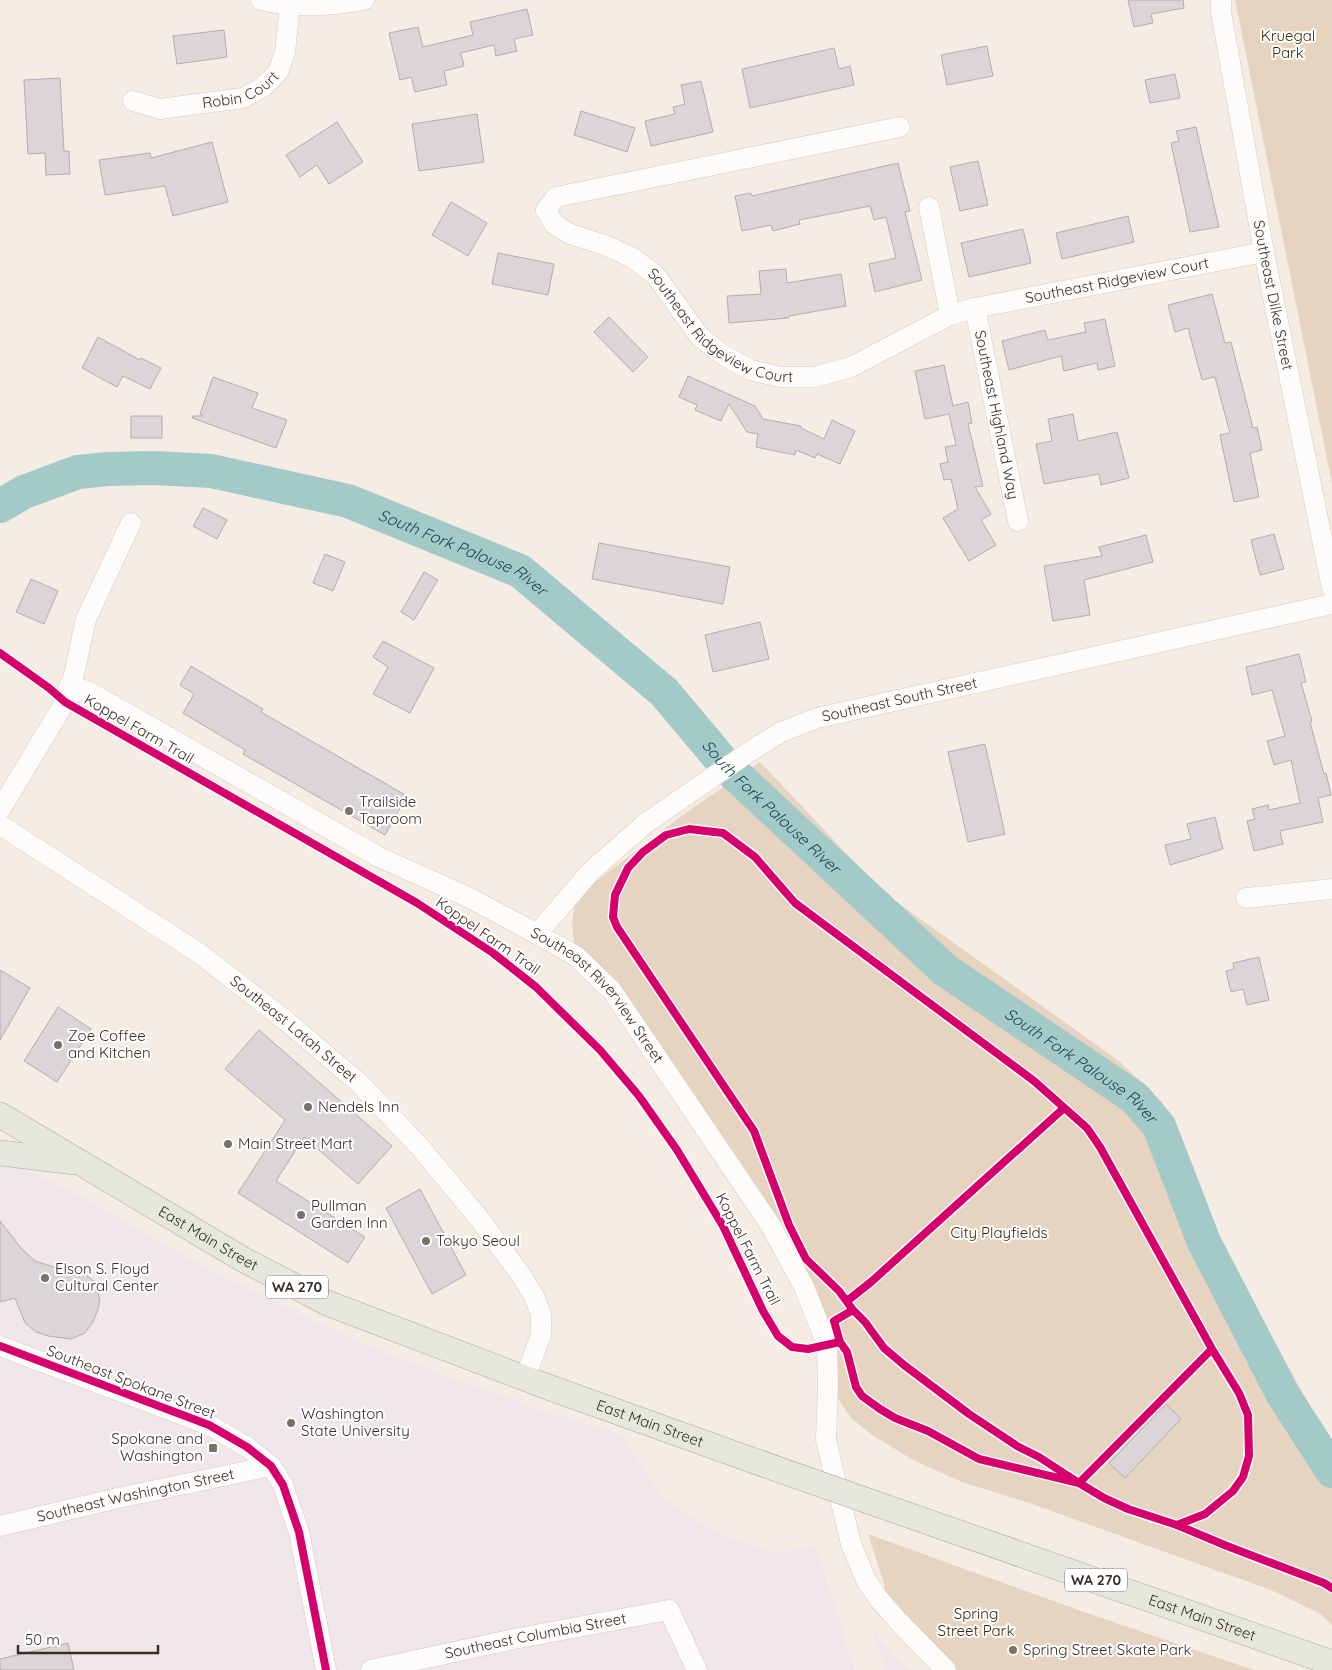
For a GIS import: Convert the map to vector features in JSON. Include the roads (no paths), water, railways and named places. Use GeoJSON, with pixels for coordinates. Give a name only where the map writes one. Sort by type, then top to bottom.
{"type":"FeatureCollection","features":[{"type":"Feature","properties":{"kind":"main road","name":"East Main Street"},"geometry":{"type":"LineString","coordinates":[[0,1114],[244,1260],[328,1303],[525,1378],[746,1458],[1328,1661]]}},
{"type":"Feature","properties":{"kind":"main road"},"geometry":{"type":"LineString","coordinates":[[0,1153],[84,1164]]}},
{"type":"Feature","properties":{"kind":"street"},"geometry":{"type":"LineString","coordinates":[[261,0],[290,6],[345,4],[364,0]]}},
{"type":"Feature","properties":{"kind":"street","name":"Southeast Dilke Street"},"geometry":{"type":"LineString","coordinates":[[1221,0],[1221,12],[1264,252],[1332,588]]}},
{"type":"Feature","properties":{"kind":"street","name":"Robin Court"},"geometry":{"type":"LineString","coordinates":[[133,102],[160,109],[244,98],[263,88],[278,72],[285,52],[290,6]]}},
{"type":"Feature","properties":{"kind":"street","name":"Southeast Ridgeview Court"},"geometry":{"type":"LineString","coordinates":[[900,127],[556,197],[546,210],[554,224],[570,234],[605,245],[633,258],[656,276],[700,337],[722,354],[750,370],[781,377],[815,377],[851,367],[950,315],[975,308],[1264,252]]}},
{"type":"Feature","properties":{"kind":"street"},"geometry":{"type":"LineString","coordinates":[[929,207],[950,315]]}},
{"type":"Feature","properties":{"kind":"street","name":"Southeast Highland Way"},"geometry":{"type":"LineString","coordinates":[[975,308],[1018,521]]}},
{"type":"Feature","properties":{"kind":"street"},"geometry":{"type":"LineString","coordinates":[[0,810],[65,702],[68,688],[73,678],[86,619],[131,523]]}},
{"type":"Feature","properties":{"kind":"street","name":"Southeast South Street"},"geometry":{"type":"LineString","coordinates":[[537,934],[590,872],[646,823],[781,732],[817,718],[1332,604]]}},
{"type":"Feature","properties":{"kind":"street","name":"Southeast Riverview Street"},"geometry":{"type":"LineString","coordinates":[[65,702],[75,691],[84,690],[93,694],[379,857],[454,890],[576,956],[612,990],[771,1226],[804,1287],[827,1346],[826,1440],[851,1544],[866,1580],[878,1598],[946,1670]]}},
{"type":"Feature","properties":{"kind":"street","name":"Southeast Latah Street"},"geometry":{"type":"LineString","coordinates":[[0,825],[199,953],[286,1021],[359,1083],[419,1146],[478,1217],[521,1275],[534,1296],[540,1314],[541,1334],[525,1378]]}},
{"type":"Feature","properties":{"kind":"street"},"geometry":{"type":"LineString","coordinates":[[1246,898],[1332,889]]}},
{"type":"Feature","properties":{"kind":"street","name":"Southeast Spokane Street"},"geometry":{"type":"LineString","coordinates":[[0,1346],[209,1424],[247,1446],[270,1466],[283,1485],[299,1532],[326,1670]]}},
{"type":"Feature","properties":{"kind":"street","name":"Southeast Washington Street"},"geometry":{"type":"LineString","coordinates":[[0,1526],[118,1498],[270,1466]]}},
{"type":"Feature","properties":{"kind":"street","name":"Southeast Columbia Street"},"geometry":{"type":"LineString","coordinates":[[371,1670],[514,1639],[669,1610],[697,1670]]}},
{"type":"Feature","properties":{"kind":"waterway","name":"South Fork Palouse River"},"geometry":{"type":"LineString","coordinates":[[0,506],[24,492],[78,472],[155,468],[211,471],[348,501],[520,571],[664,692],[727,767],[945,970],[1135,1098],[1159,1126],[1204,1242],[1282,1393],[1332,1471]]}},
{"type":"Feature","properties":{"kind":"place","name":"Trailside Taproom"},"geometry":{"type":"Point","coordinates":[349,811]}},
{"type":"Feature","properties":{"kind":"place","name":"Zoe Coffee and Kitchen"},"geometry":{"type":"Point","coordinates":[58,1045]}},
{"type":"Feature","properties":{"kind":"place","name":"Nendels Inn"},"geometry":{"type":"Point","coordinates":[308,1107]}},
{"type":"Feature","properties":{"kind":"place","name":"Main Street Mart"},"geometry":{"type":"Point","coordinates":[228,1144]}},
{"type":"Feature","properties":{"kind":"place","name":"Pullman Garden Inn"},"geometry":{"type":"Point","coordinates":[301,1215]}},
{"type":"Feature","properties":{"kind":"place","name":"Tokyo Seoul"},"geometry":{"type":"Point","coordinates":[426,1241]}},
{"type":"Feature","properties":{"kind":"place","name":"Elson S. Floyd Cultural Center"},"geometry":{"type":"Point","coordinates":[45,1278]}},
{"type":"Feature","properties":{"kind":"place","name":"Washington State University"},"geometry":{"type":"Point","coordinates":[291,1423]}},
{"type":"Feature","properties":{"kind":"place","name":"Spokane and Washington"},"geometry":{"type":"Point","coordinates":[213,1448]}},
{"type":"Feature","properties":{"kind":"place","name":"Spring Street Skate Park"},"geometry":{"type":"Point","coordinates":[1013,1650]}},
{"type":"Feature","properties":{"kind":"park label","name":"Kruegal Park"},"geometry":{"type":"Point","coordinates":[1288,44]}},
{"type":"Feature","properties":{"kind":"park label","name":"City Playfields"},"geometry":{"type":"Point","coordinates":[999,1233]}},
{"type":"Feature","properties":{"kind":"park label","name":"Spring Street Park"},"geometry":{"type":"Point","coordinates":[976,1622]}}]}
